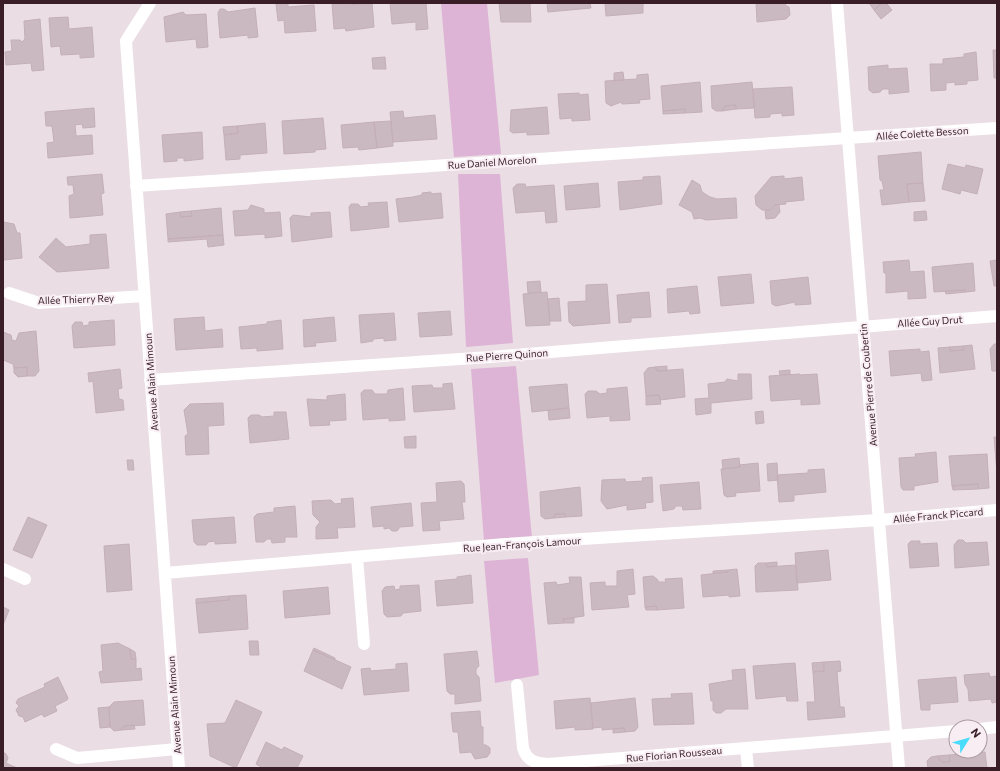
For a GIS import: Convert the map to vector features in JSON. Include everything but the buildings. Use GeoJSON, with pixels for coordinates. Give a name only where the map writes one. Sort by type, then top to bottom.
{"type":"FeatureCollection","features":[{"type":"Feature","properties":{"kind":"street","name":"Avenue Alain Mimoun"},"geometry":{"type":"LineString","coordinates":[[150,3],[126,42],[179,768]]}},
{"type":"Feature","properties":{"kind":"street","name":"Avenue Pierre de Coubertin"},"geometry":{"type":"LineString","coordinates":[[837,3],[899,768]]}},
{"type":"Feature","properties":{"kind":"street","name":"Allée Colette Besson"},"geometry":{"type":"LineString","coordinates":[[848,138],[997,128]]}},
{"type":"Feature","properties":{"kind":"street","name":"Rue Daniel Morelon"},"geometry":{"type":"LineString","coordinates":[[136,186],[848,138]]}},
{"type":"Feature","properties":{"kind":"street","name":"Allée Thierry Rey"},"geometry":{"type":"LineString","coordinates":[[9,293],[39,303],[144,296]]}},
{"type":"Feature","properties":{"kind":"street","name":"Allée Guy Drut"},"geometry":{"type":"LineString","coordinates":[[863,326],[997,316]]}},
{"type":"Feature","properties":{"kind":"street","name":"Rue Pierre Quinon"},"geometry":{"type":"LineString","coordinates":[[150,380],[482,357],[863,326]]}},
{"type":"Feature","properties":{"kind":"street","name":"Allée Franck Piccard"},"geometry":{"type":"LineString","coordinates":[[879,520],[997,510]]}},
{"type":"Feature","properties":{"kind":"street","name":"Rue Jean-François Lamour"},"geometry":{"type":"LineString","coordinates":[[165,574],[505,544],[879,520]]}},
{"type":"Feature","properties":{"kind":"street"},"geometry":{"type":"LineString","coordinates":[[357,557],[364,644]]}},
{"type":"Feature","properties":{"kind":"street"},"geometry":{"type":"LineString","coordinates":[[3,569],[25,579]]}},
{"type":"Feature","properties":{"kind":"street","name":"Rue Florian Rousseau"},"geometry":{"type":"LineString","coordinates":[[517,685],[523,748],[526,756],[534,762],[548,764],[948,732]]}},
{"type":"Feature","properties":{"kind":"street"},"geometry":{"type":"LineString","coordinates":[[56,749],[77,758],[177,749]]}},
{"type":"Feature","properties":{"kind":"street"},"geometry":{"type":"LineString","coordinates":[[746,749],[748,768]]}},
{"type":"Feature","properties":{"kind":"shaded area"},"geometry":{"type":"Polygon","coordinates":[[[441,3],[487,3],[501,154],[454,157],[441,3]]]}},
{"type":"Feature","properties":{"kind":"shaded area"},"geometry":{"type":"Polygon","coordinates":[[[458,174],[500,174],[513,343],[466,347],[458,174]]]}},
{"type":"Feature","properties":{"kind":"shaded area"},"geometry":{"type":"Polygon","coordinates":[[[516,366],[532,538],[484,541],[471,369],[516,366]]]}},
{"type":"Feature","properties":{"kind":"shaded area"},"geometry":{"type":"Polygon","coordinates":[[[528,558],[539,675],[495,683],[484,561],[528,558]]]}}]}
